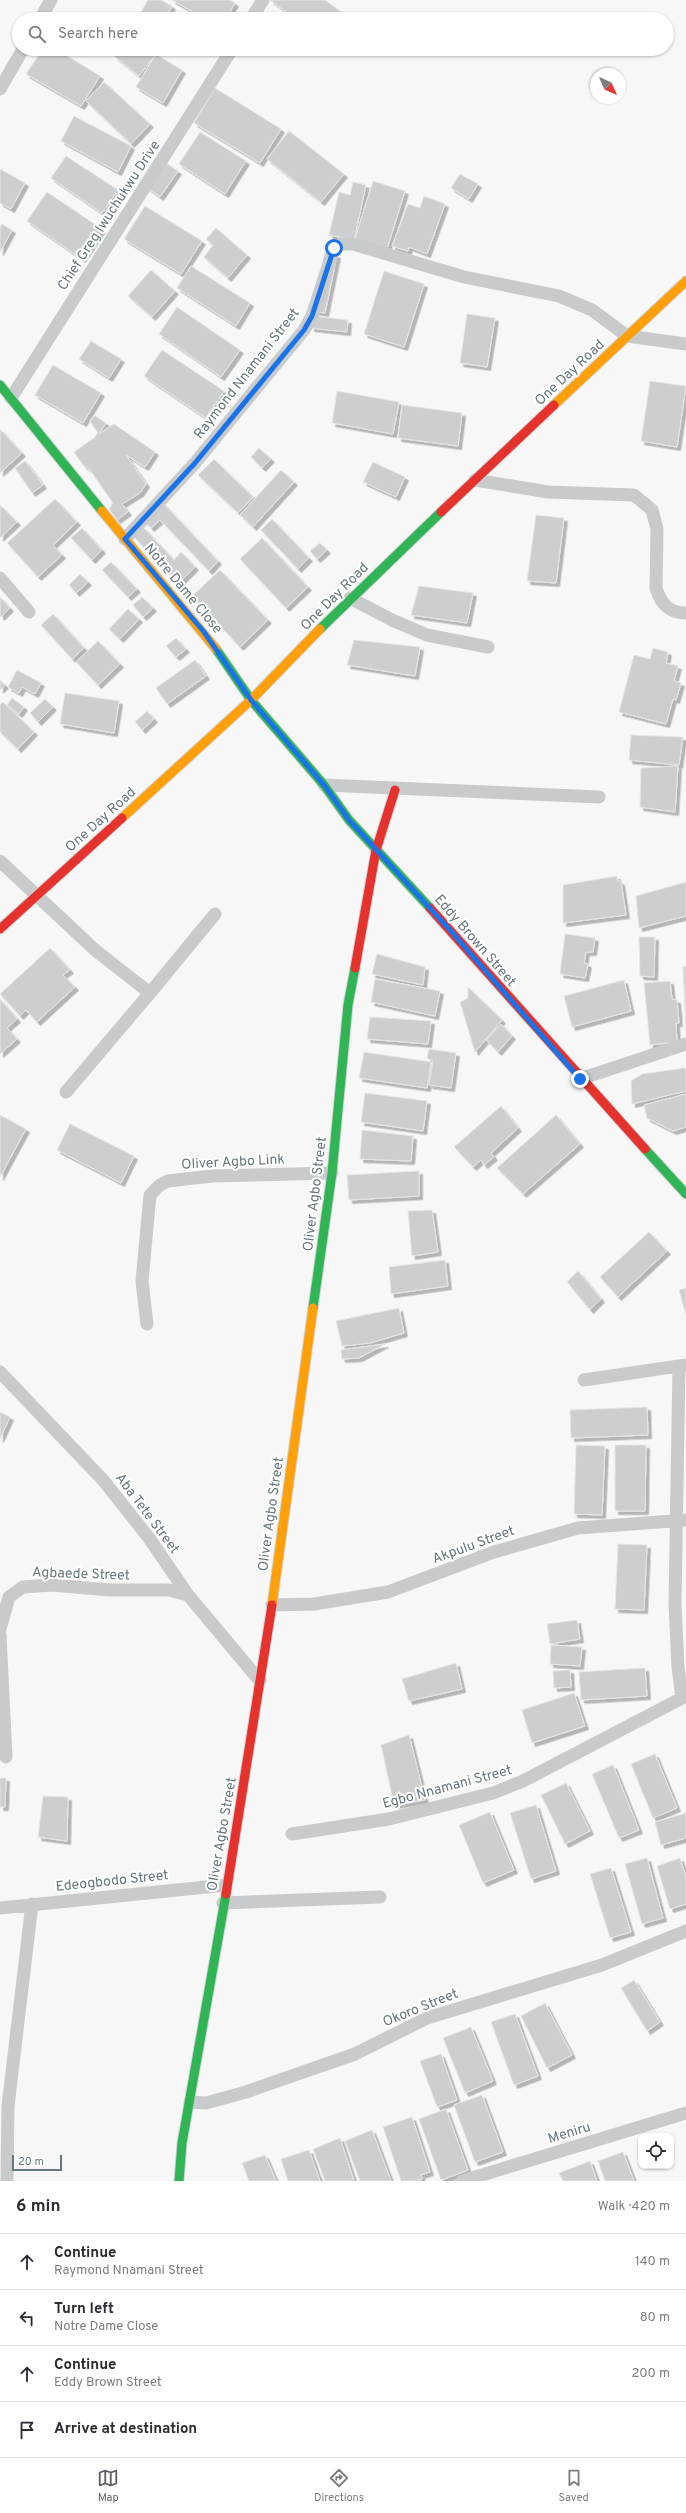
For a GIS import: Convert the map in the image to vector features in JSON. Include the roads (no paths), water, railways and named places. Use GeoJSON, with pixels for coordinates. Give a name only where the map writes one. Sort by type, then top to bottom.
{"type":"FeatureCollection","features":[{"type":"Feature","properties":{"kind":"street"},"geometry":{"type":"LineString","coordinates":[[44,12],[51,0]]}},
{"type":"Feature","properties":{"kind":"street"},"geometry":{"type":"LineString","coordinates":[[255,12],[263,0]]}},
{"type":"Feature","properties":{"kind":"street"},"geometry":{"type":"LineString","coordinates":[[0,89],[19,56]]}},
{"type":"Feature","properties":{"kind":"street","name":"Chief Greg Iwuchukwu Drive"},"geometry":{"type":"LineString","coordinates":[[11,398],[228,56]]}},
{"type":"Feature","properties":{"kind":"street","name":"Raymond Nnamani Street"},"geometry":{"type":"LineString","coordinates":[[125,539],[195,463],[304,330],[312,316],[334,248],[341,244],[353,244],[464,277],[559,296],[592,310],[627,336]]}},
{"type":"Feature","properties":{"kind":"street","name":"One Day Road"},"geometry":{"type":"LineString","coordinates":[[0,929],[251,700],[350,598],[686,281]]}},
{"type":"Feature","properties":{"kind":"street"},"geometry":{"type":"LineString","coordinates":[[627,336],[686,344]]}},
{"type":"Feature","properties":{"kind":"street","name":"Notre Dame Close"},"geometry":{"type":"LineString","coordinates":[[0,385],[125,539],[204,632],[251,700]]}},
{"type":"Feature","properties":{"kind":"street"},"geometry":{"type":"LineString","coordinates":[[475,480],[548,492],[625,493],[638,498],[652,510],[657,529],[656,588],[659,598],[664,605],[675,613],[686,613]]}},
{"type":"Feature","properties":{"kind":"street"},"geometry":{"type":"LineString","coordinates":[[0,578],[29,612]]}},
{"type":"Feature","properties":{"kind":"street"},"geometry":{"type":"LineString","coordinates":[[350,598],[392,620],[427,635],[488,647]]}},
{"type":"Feature","properties":{"kind":"street","name":"Eddy Brown Street"},"geometry":{"type":"LineString","coordinates":[[251,700],[324,785],[349,820],[449,929],[580,1079],[686,1194]]}},
{"type":"Feature","properties":{"kind":"street"},"geometry":{"type":"LineString","coordinates":[[324,785],[395,790],[599,797]]}},
{"type":"Feature","properties":{"kind":"street","name":"Oliver Agbo Street"},"geometry":{"type":"LineString","coordinates":[[179,2181],[182,2143],[226,1885],[240,1814],[272,1605],[332,1173],[346,1018],[376,850],[395,790]]}},
{"type":"Feature","properties":{"kind":"street"},"geometry":{"type":"LineString","coordinates":[[0,861],[35,897],[95,950],[150,994]]}},
{"type":"Feature","properties":{"kind":"street"},"geometry":{"type":"LineString","coordinates":[[66,1092],[150,994],[215,914]]}},
{"type":"Feature","properties":{"kind":"street"},"geometry":{"type":"LineString","coordinates":[[580,1079],[686,1044]]}},
{"type":"Feature","properties":{"kind":"street","name":"Oliver Agbo Link"},"geometry":{"type":"LineString","coordinates":[[147,1324],[142,1281],[150,1195],[160,1185],[168,1181],[212,1176],[332,1173]]}},
{"type":"Feature","properties":{"kind":"street"},"geometry":{"type":"LineString","coordinates":[[584,1380],[683,1366],[681,1520],[675,1610],[678,1667],[684,1697]]}},
{"type":"Feature","properties":{"kind":"street","name":"Aba Tete Street"},"geometry":{"type":"LineString","coordinates":[[0,1372],[103,1480],[149,1538],[188,1595],[260,1681]]}},
{"type":"Feature","properties":{"kind":"street","name":"Akpulu Street"},"geometry":{"type":"LineString","coordinates":[[272,1605],[321,1603],[388,1592],[494,1552],[578,1528],[681,1520]]}},
{"type":"Feature","properties":{"kind":"street","name":"Agbaede Street"},"geometry":{"type":"LineString","coordinates":[[0,1629],[9,1597],[23,1587],[77,1586],[110,1590],[169,1590],[188,1595]]}},
{"type":"Feature","properties":{"kind":"street"},"geometry":{"type":"LineString","coordinates":[[0,1635],[6,1757]]}},
{"type":"Feature","properties":{"kind":"street","name":"Egbo Nnamani Street"},"geometry":{"type":"LineString","coordinates":[[292,1834],[389,1819],[493,1793],[523,1782],[684,1697]]}},
{"type":"Feature","properties":{"kind":"street","name":"Edeogbodo Street"},"geometry":{"type":"LineString","coordinates":[[0,1908],[226,1885]]}},
{"type":"Feature","properties":{"kind":"street"},"geometry":{"type":"LineString","coordinates":[[223,1903],[380,1897]]}},
{"type":"Feature","properties":{"kind":"street"},"geometry":{"type":"LineString","coordinates":[[7,2181],[6,2134],[9,2094],[32,1904]]}},
{"type":"Feature","properties":{"kind":"street","name":"Okoro Street"},"geometry":{"type":"LineString","coordinates":[[190,2102],[206,2103],[246,2092],[355,2054],[427,2018],[602,1965],[686,1931]]}},
{"type":"Feature","properties":{"kind":"street","name":"Meniru"},"geometry":{"type":"LineString","coordinates":[[462,2181],[686,2113]]}}]}
